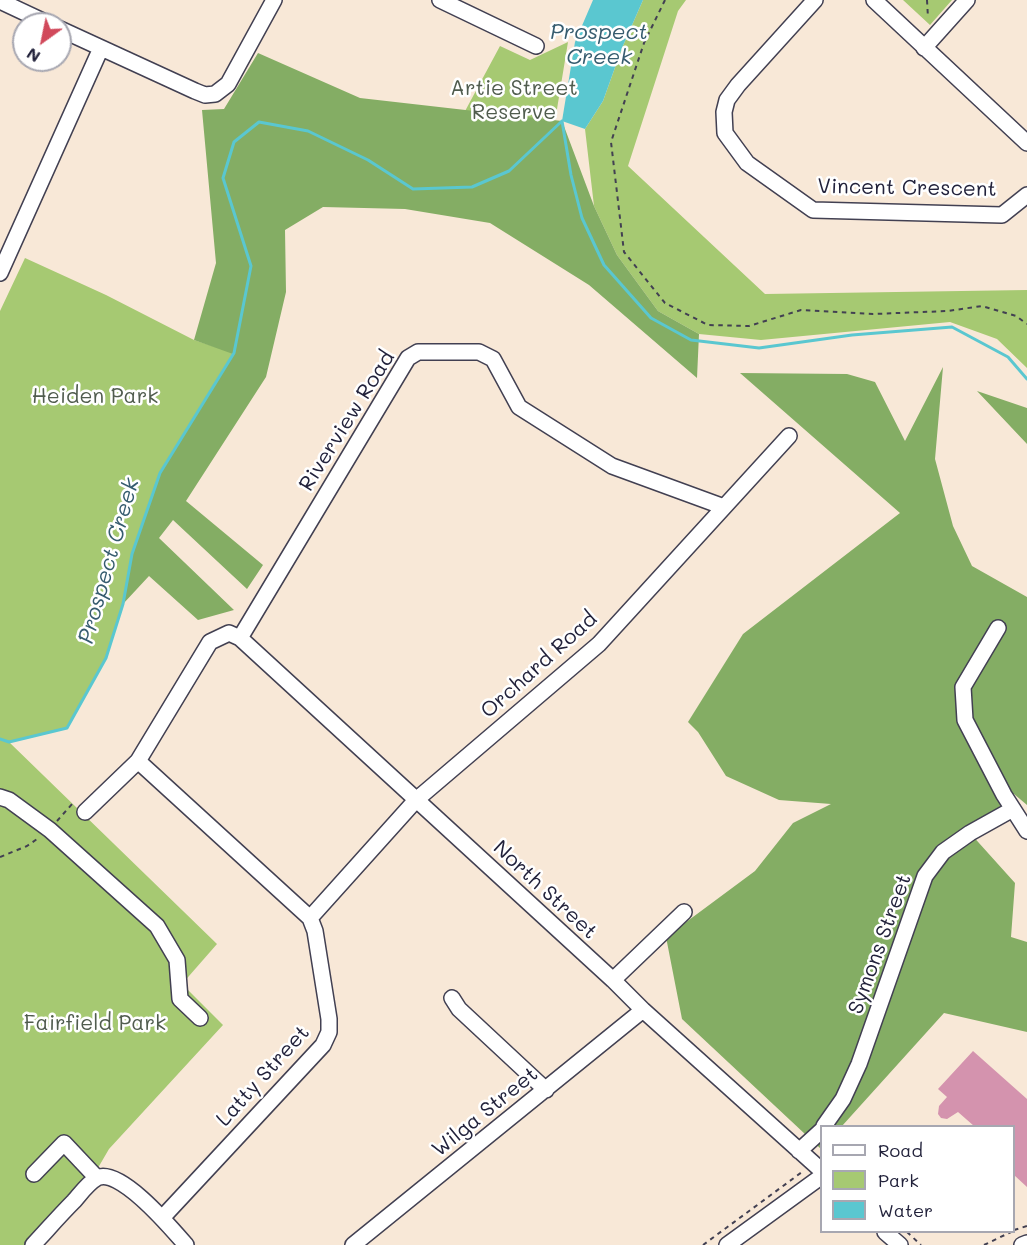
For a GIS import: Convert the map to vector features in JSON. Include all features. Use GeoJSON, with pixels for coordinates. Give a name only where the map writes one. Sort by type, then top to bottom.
{"type":"FeatureCollection","features":[{"type":"Feature","properties":{"kind":"street"},"geometry":{"type":"LineString","coordinates":[[72,35],[195,91],[205,95],[215,94],[228,84],[274,0]]}},
{"type":"Feature","properties":{"kind":"street"},"geometry":{"type":"LineString","coordinates":[[440,0],[536,46]]}},
{"type":"Feature","properties":{"kind":"street","name":"Vincent Crescent"},"geometry":{"type":"LineString","coordinates":[[815,0],[727,100],[724,112],[725,133],[747,163],[813,210],[1002,215],[1027,195]]}},
{"type":"Feature","properties":{"kind":"street"},"geometry":{"type":"LineString","coordinates":[[874,0],[1027,143]]}},
{"type":"Feature","properties":{"kind":"street"},"geometry":{"type":"LineString","coordinates":[[924,48],[967,0]]}},
{"type":"Feature","properties":{"kind":"street"},"geometry":{"type":"LineString","coordinates":[[3,1],[25,12]]}},
{"type":"Feature","properties":{"kind":"street"},"geometry":{"type":"LineString","coordinates":[[0,273],[4,255],[101,48]]}},
{"type":"Feature","properties":{"kind":"street","name":"Riverview Road"},"geometry":{"type":"LineString","coordinates":[[240,638],[408,358],[418,352],[479,352],[493,359],[519,407],[612,466],[724,507]]}},
{"type":"Feature","properties":{"kind":"street","name":"Orchard Road"},"geometry":{"type":"LineString","coordinates":[[310,918],[416,800],[599,644],[789,436]]}},
{"type":"Feature","properties":{"kind":"street"},"geometry":{"type":"LineString","coordinates":[[998,628],[963,687],[965,720],[1027,831]]}},
{"type":"Feature","properties":{"kind":"street"},"geometry":{"type":"LineString","coordinates":[[79,807],[138,761],[210,642],[230,633],[240,638]]}},
{"type":"Feature","properties":{"kind":"street","name":"North Street"},"geometry":{"type":"LineString","coordinates":[[240,638],[820,1172]]}},
{"type":"Feature","properties":{"kind":"street"},"geometry":{"type":"LineString","coordinates":[[138,761],[310,918]]}},
{"type":"Feature","properties":{"kind":"street"},"geometry":{"type":"LineString","coordinates":[[0,798],[9,800],[50,830],[157,926],[177,960],[180,999],[200,1018]]}},
{"type":"Feature","properties":{"kind":"street","name":"Symons Street"},"geometry":{"type":"LineString","coordinates":[[825,1125],[843,1100],[859,1064],[925,876],[943,852],[970,833],[1013,809]]}},
{"type":"Feature","properties":{"kind":"street"},"geometry":{"type":"LineString","coordinates":[[613,980],[684,912]]}},
{"type":"Feature","properties":{"kind":"street","name":"Latty Street"},"geometry":{"type":"LineString","coordinates":[[162,1218],[323,1045],[326,1039],[327,1005],[315,931],[310,918]]}},
{"type":"Feature","properties":{"kind":"street"},"geometry":{"type":"LineString","coordinates":[[452,998],[459,1009],[546,1090]]}},
{"type":"Feature","properties":{"kind":"street","name":"Wilga Street"},"geometry":{"type":"LineString","coordinates":[[353,1245],[643,1010]]}},
{"type":"Feature","properties":{"kind":"street","name":"Symons Street"},"geometry":{"type":"LineString","coordinates":[[799,1151],[820,1131]]}},
{"type":"Feature","properties":{"kind":"street"},"geometry":{"type":"LineString","coordinates":[[34,1174],[64,1143],[97,1178]]}},
{"type":"Feature","properties":{"kind":"street"},"geometry":{"type":"LineString","coordinates":[[727,1245],[820,1175]]}},
{"type":"Feature","properties":{"kind":"street"},"geometry":{"type":"LineString","coordinates":[[33,1245],[88,1185],[104,1176],[123,1184],[162,1218],[186,1245]]}},
{"type":"Feature","properties":{"kind":"street"},"geometry":{"type":"LineString","coordinates":[[886,1233],[900,1245]]}},
{"type":"Feature","properties":{"kind":"street"},"geometry":{"type":"LineString","coordinates":[[1022,1245],[1027,1243]]}},
{"type":"Feature","properties":{"kind":"path"},"geometry":{"type":"LineString","coordinates":[[665,0],[644,43],[611,142],[624,252],[665,303],[708,325],[749,326],[801,310],[873,314],[948,311],[982,306],[1016,316],[1027,324]]}},
{"type":"Feature","properties":{"kind":"path"},"geometry":{"type":"LineString","coordinates":[[927,0],[928,18]]}},
{"type":"Feature","properties":{"kind":"path"},"geometry":{"type":"LineString","coordinates":[[0,857],[27,846],[79,807]]}},
{"type":"Feature","properties":{"kind":"path"},"geometry":{"type":"LineString","coordinates":[[703,1245],[799,1174]]}},
{"type":"Feature","properties":{"kind":"path"},"geometry":{"type":"LineString","coordinates":[[907,1233],[921,1245]]}},
{"type":"Feature","properties":{"kind":"path"},"geometry":{"type":"LineString","coordinates":[[984,1245],[1008,1233]]}},
{"type":"Feature","properties":{"kind":"green space"},"geometry":{"type":"Polygon","coordinates":[[[643,0],[686,0],[678,11],[628,166],[765,294],[1027,290],[1027,368],[997,339],[950,322],[761,340],[699,334],[658,311],[617,255],[594,206],[585,129],[603,101],[622,48],[643,0]]]}},
{"type":"Feature","properties":{"kind":"green space"},"geometry":{"type":"Polygon","coordinates":[[[903,0],[952,0],[930,25],[903,0]]]}},
{"type":"Feature","properties":{"kind":"green space","name":"Artie Street Reserve"},"geometry":{"type":"Polygon","coordinates":[[[568,42],[557,109],[519,150],[435,167],[500,46],[530,60],[568,42]]]}},
{"type":"Feature","properties":{"kind":"green space"},"geometry":{"type":"Polygon","coordinates":[[[258,53],[360,98],[562,121],[594,206],[617,255],[658,311],[699,334],[697,378],[589,285],[490,223],[405,209],[323,207],[285,230],[286,292],[266,377],[186,501],[263,565],[247,589],[173,520],[159,538],[234,610],[198,620],[149,576],[123,604],[132,554],[160,473],[233,354],[194,340],[216,263],[202,110],[224,109],[258,53]]]}},
{"type":"Feature","properties":{"kind":"green space"},"geometry":{"type":"Polygon","coordinates":[[[25,258],[106,295],[194,340],[234,353],[160,473],[132,554],[123,604],[106,658],[67,728],[9,742],[217,944],[182,984],[223,1025],[109,1149],[88,1185],[33,1245],[0,1245],[0,311],[25,258]]]}},
{"type":"Feature","properties":{"kind":"green space"},"geometry":{"type":"Polygon","coordinates":[[[943,367],[935,459],[953,526],[972,566],[1027,597],[1027,805],[1014,794],[970,833],[1015,883],[1011,937],[1027,942],[1027,1032],[944,1013],[843,1125],[820,1125],[820,1148],[682,1019],[666,937],[755,871],[793,823],[831,804],[779,800],[726,776],[698,732],[688,722],[743,634],[900,513],[740,373],[847,374],[875,382],[905,441],[943,367]]]}},
{"type":"Feature","properties":{"kind":"green space"},"geometry":{"type":"Polygon","coordinates":[[[977,391],[1027,408],[1027,444],[977,391]]]}},
{"type":"Feature","properties":{"kind":"water","name":"Prospect Creek"},"geometry":{"type":"Polygon","coordinates":[[[593,0],[643,0],[622,48],[603,101],[585,129],[562,121],[575,42],[593,0]]]}},
{"type":"Feature","properties":{"kind":"building"},"geometry":{"type":"Polygon","coordinates":[[[973,1051],[1027,1099],[1027,1187],[1015,1176],[1015,1125],[973,1125],[958,1112],[947,1119],[941,1118],[938,1114],[939,1106],[947,1097],[938,1089],[973,1051]]]}},
{"type":"Feature","properties":{"kind":"waterway"},"geometry":{"type":"LineString","coordinates":[[562,121],[571,175],[582,218],[604,265],[651,318],[691,340],[759,348],[852,335],[952,327],[1008,357],[1027,379]]}},
{"type":"Feature","properties":{"kind":"waterway","name":"Prospect Creek"},"geometry":{"type":"LineString","coordinates":[[0,739],[9,742],[67,728],[106,658],[123,604],[132,554],[160,473],[234,353],[251,266],[223,178],[234,142],[259,122],[308,131],[368,160],[413,189],[472,187],[509,171],[562,121]]}},
{"type":"Feature","properties":{"kind":"park label","name":"Heiden Park"},"geometry":{"type":"Point","coordinates":[95,397]}},
{"type":"Feature","properties":{"kind":"park label","name":"Fairfield Park"},"geometry":{"type":"Point","coordinates":[95,1024]}}]}
